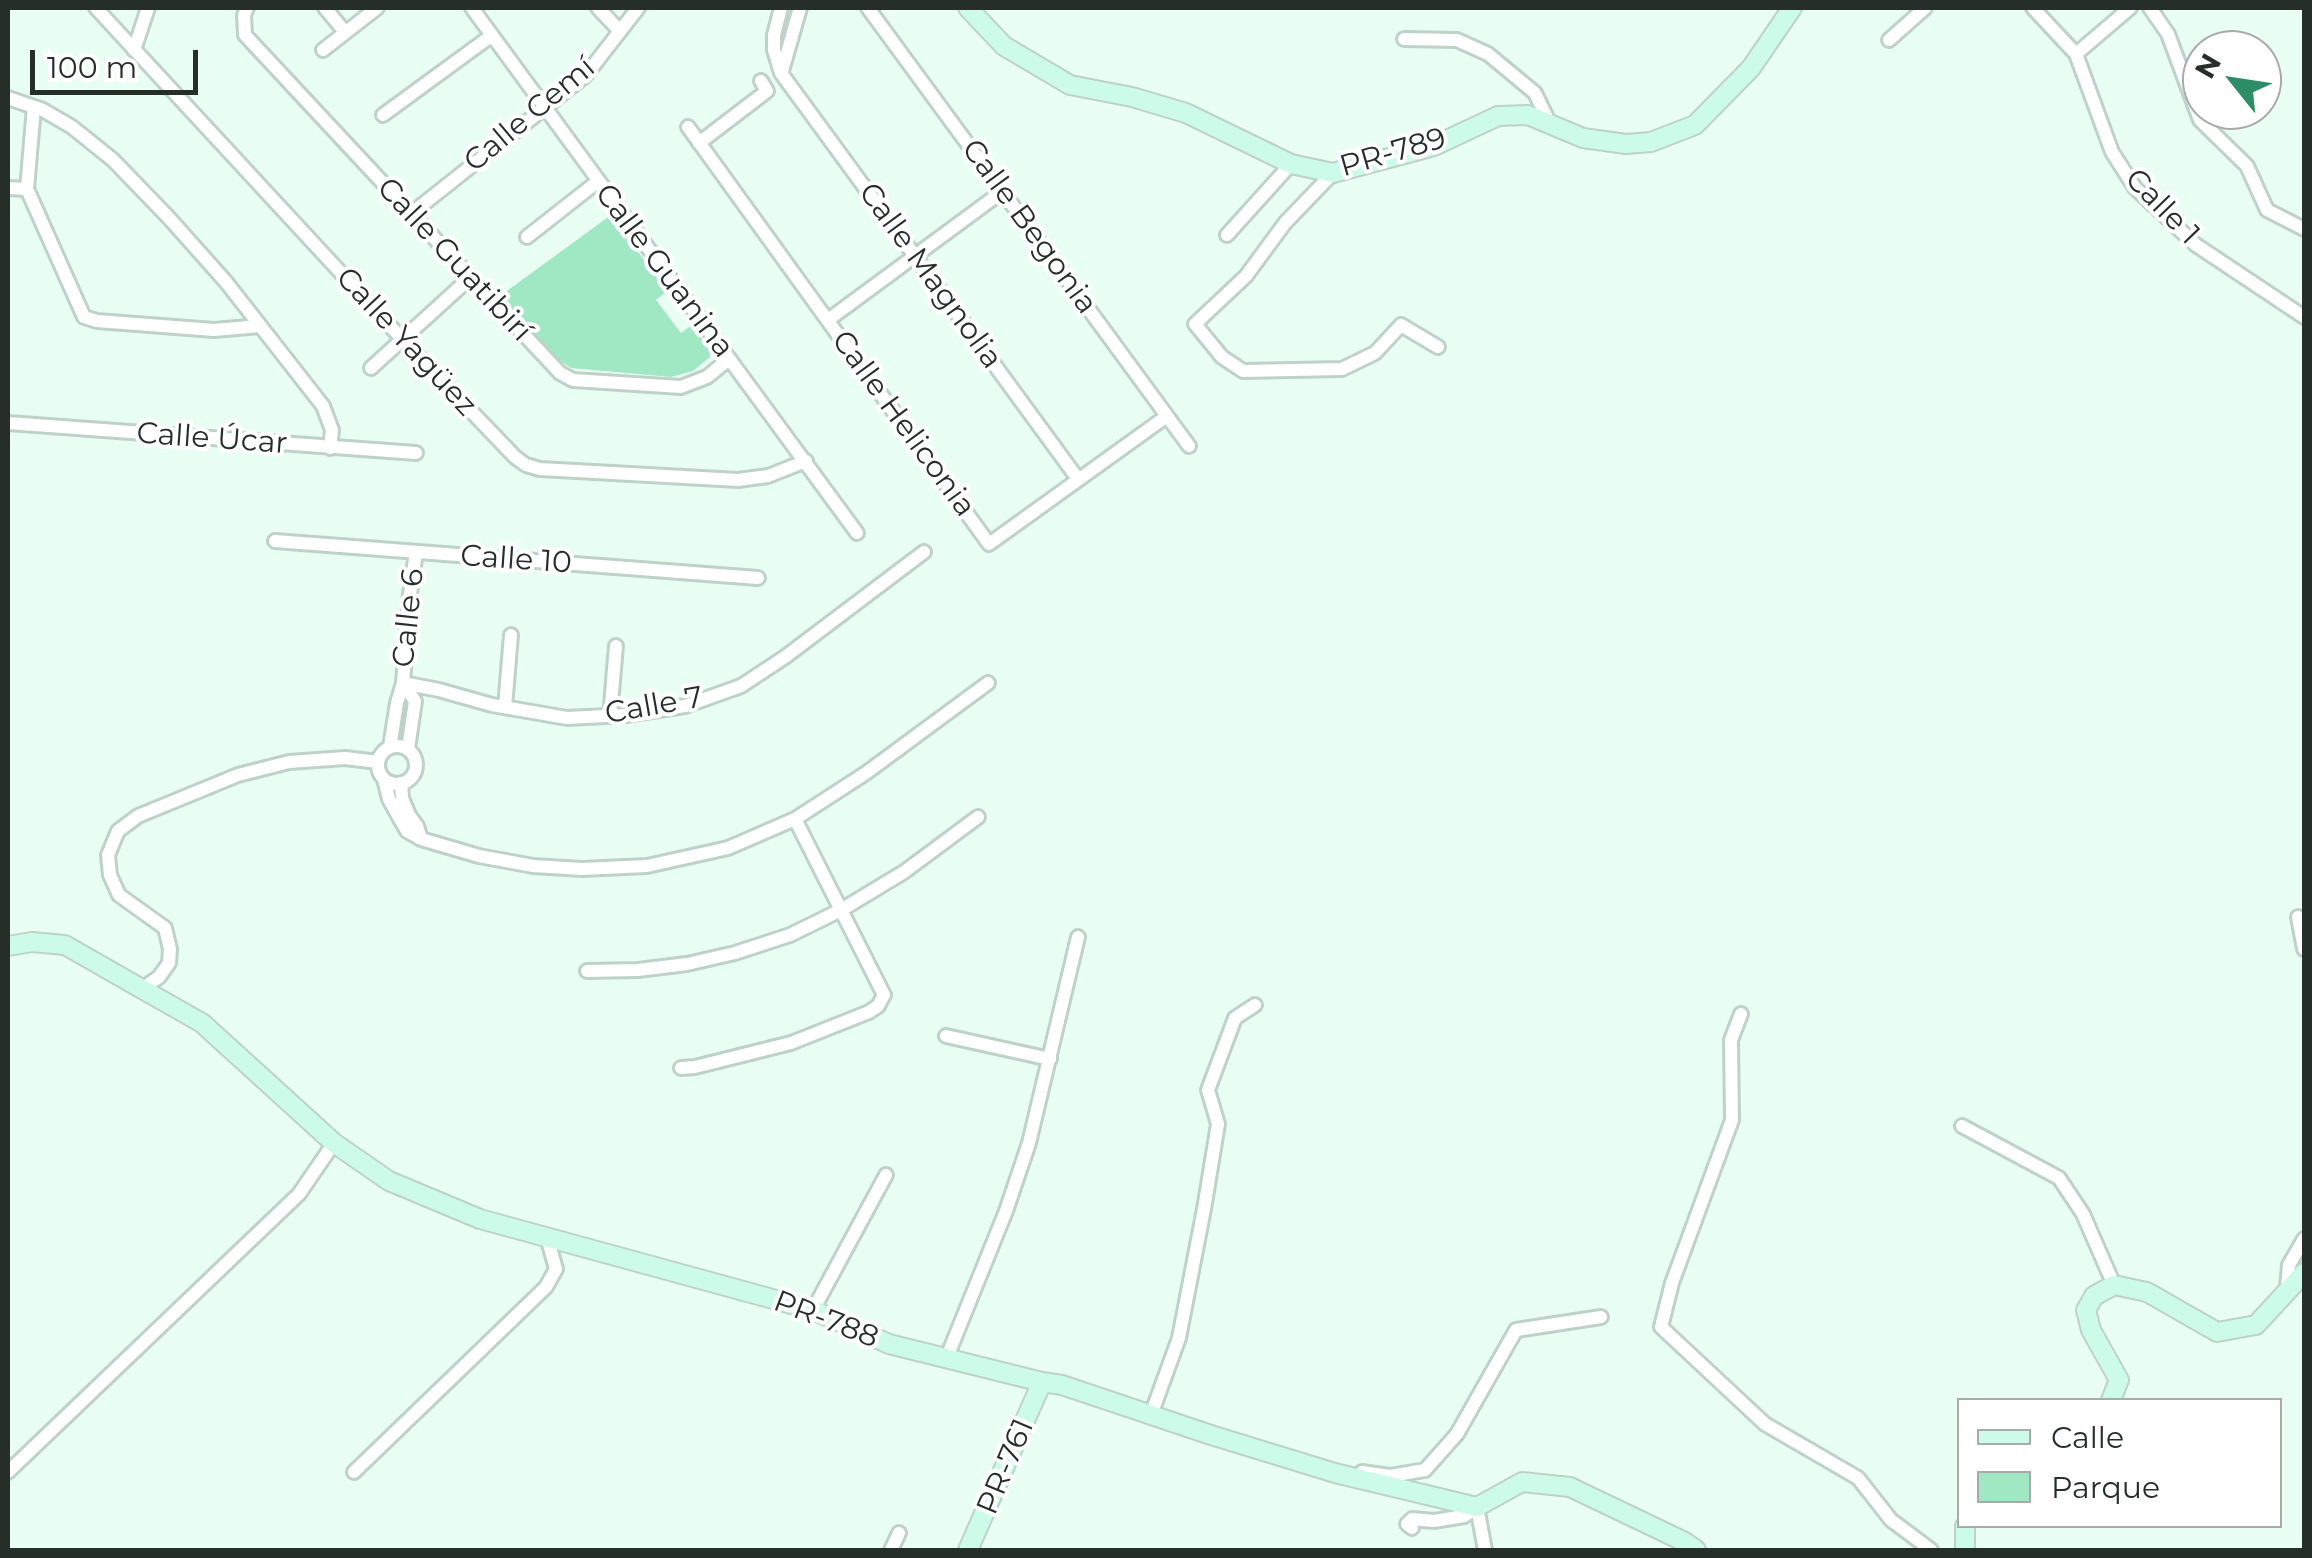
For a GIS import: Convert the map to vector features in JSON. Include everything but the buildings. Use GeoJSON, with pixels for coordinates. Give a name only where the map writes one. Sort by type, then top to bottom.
{"type":"FeatureCollection","features":[{"type":"Feature","properties":{"kind":"street","name":"Calle Yagüez"},"geometry":{"type":"LineString","coordinates":[[96,8],[403,340],[526,465],[540,469],[738,480],[768,476],[806,461]]}},
{"type":"Feature","properties":{"kind":"street"},"geometry":{"type":"LineString","coordinates":[[134,50],[148,8]]}},
{"type":"Feature","properties":{"kind":"street","name":"Calle Guatibirí"},"geometry":{"type":"LineString","coordinates":[[247,8],[246,35],[560,373],[573,380],[681,388],[706,378],[730,359]]}},
{"type":"Feature","properties":{"kind":"street"},"geometry":{"type":"LineString","coordinates":[[325,8],[345,32]]}},
{"type":"Feature","properties":{"kind":"street"},"geometry":{"type":"LineString","coordinates":[[323,50],[377,8]]}},
{"type":"Feature","properties":{"kind":"street","name":"Calle Guanina"},"geometry":{"type":"LineString","coordinates":[[472,8],[857,533]]}},
{"type":"Feature","properties":{"kind":"street"},"geometry":{"type":"LineString","coordinates":[[598,8],[620,31]]}},
{"type":"Feature","properties":{"kind":"street","name":"Calle Cemí"},"geometry":{"type":"LineString","coordinates":[[412,213],[586,75],[638,8]]}},
{"type":"Feature","properties":{"kind":"street"},"geometry":{"type":"LineString","coordinates":[[780,8],[774,50],[781,74]]}},
{"type":"Feature","properties":{"kind":"street"},"geometry":{"type":"LineString","coordinates":[[781,74],[800,8]]}},
{"type":"Feature","properties":{"kind":"street","name":"Calle Begonia"},"geometry":{"type":"LineString","coordinates":[[868,8],[1189,446]]}},
{"type":"Feature","properties":{"kind":"street","name":"PR-789"},"geometry":{"type":"LineString","coordinates":[[968,8],[1004,46],[1070,85],[1186,113],[1291,164],[1333,174],[1434,146],[1498,116],[1528,115],[1583,138],[1626,144],[1651,142],[1696,125],[1751,68],[1792,8]]}},
{"type":"Feature","properties":{"kind":"street"},"geometry":{"type":"LineString","coordinates":[[1889,40],[1925,8]]}},
{"type":"Feature","properties":{"kind":"street","name":"Calle 1"},"geometry":{"type":"LineString","coordinates":[[2033,8],[2076,54],[2112,152],[2135,188],[2196,244],[2304,317]]}},
{"type":"Feature","properties":{"kind":"street"},"geometry":{"type":"LineString","coordinates":[[2076,54],[2130,8]]}},
{"type":"Feature","properties":{"kind":"street"},"geometry":{"type":"LineString","coordinates":[[2150,8],[2168,34],[2200,120],[2247,166],[2267,210],[2304,229]]}},
{"type":"Feature","properties":{"kind":"street"},"geometry":{"type":"LineString","coordinates":[[383,115],[491,36]]}},
{"type":"Feature","properties":{"kind":"street"},"geometry":{"type":"LineString","coordinates":[[1404,39],[1457,40],[1488,54],[1534,93],[1550,124]]}},
{"type":"Feature","properties":{"kind":"street","name":"Calle Magnolia"},"geometry":{"type":"LineString","coordinates":[[781,74],[1078,479]]}},
{"type":"Feature","properties":{"kind":"street"},"geometry":{"type":"LineString","coordinates":[[699,142],[768,91],[762,81]]}},
{"type":"Feature","properties":{"kind":"street"},"geometry":{"type":"LineString","coordinates":[[8,98],[72,128],[113,160],[226,282],[322,406],[332,430],[330,448]]}},
{"type":"Feature","properties":{"kind":"street"},"geometry":{"type":"LineString","coordinates":[[34,107],[26,189],[84,317],[214,330],[260,326]]}},
{"type":"Feature","properties":{"kind":"street","name":"Calle Heliconia"},"geometry":{"type":"LineString","coordinates":[[688,127],[989,544],[1167,416]]}},
{"type":"Feature","properties":{"kind":"street"},"geometry":{"type":"LineString","coordinates":[[1227,235],[1291,164]]}},
{"type":"Feature","properties":{"kind":"street"},"geometry":{"type":"LineString","coordinates":[[1333,174],[1285,223],[1246,276],[1195,324],[1222,358],[1243,371],[1342,368],[1375,352],[1401,325],[1438,347]]}},
{"type":"Feature","properties":{"kind":"street"},"geometry":{"type":"LineString","coordinates":[[527,237],[598,182]]}},
{"type":"Feature","properties":{"kind":"street"},"geometry":{"type":"LineString","coordinates":[[8,188],[26,189]]}},
{"type":"Feature","properties":{"kind":"street"},"geometry":{"type":"LineString","coordinates":[[828,320],[1003,190]]}},
{"type":"Feature","properties":{"kind":"street"},"geometry":{"type":"LineString","coordinates":[[371,368],[471,277]]}},
{"type":"Feature","properties":{"kind":"street","name":"Calle Úcar"},"geometry":{"type":"LineString","coordinates":[[9,420],[416,453]]}},
{"type":"Feature","properties":{"kind":"street","name":"Calle 10"},"geometry":{"type":"LineString","coordinates":[[275,542],[758,578]]}},
{"type":"Feature","properties":{"kind":"street","name":"Calle 6"},"geometry":{"type":"LineString","coordinates":[[390,748],[403,683],[416,552]]}},
{"type":"Feature","properties":{"kind":"street","name":"Calle 7"},"geometry":{"type":"LineString","coordinates":[[403,683],[505,708],[567,718],[685,706],[741,686],[924,552]]}},
{"type":"Feature","properties":{"kind":"street"},"geometry":{"type":"LineString","coordinates":[[505,708],[511,635]]}},
{"type":"Feature","properties":{"kind":"street"},"geometry":{"type":"LineString","coordinates":[[610,716],[616,646]]}},
{"type":"Feature","properties":{"kind":"street","name":"Calle 6"},"geometry":{"type":"LineString","coordinates":[[403,683],[416,701],[408,749]]}},
{"type":"Feature","properties":{"kind":"street"},"geometry":{"type":"LineString","coordinates":[[401,784],[407,831],[420,839],[533,866],[647,866],[728,848],[795,820],[988,683]]}},
{"type":"Feature","properties":{"kind":"street"},"geometry":{"type":"LineString","coordinates":[[384,779],[401,784],[412,777],[416,759],[408,749],[390,748],[378,762],[389,799],[404,817]]}},
{"type":"Feature","properties":{"kind":"street"},"geometry":{"type":"LineString","coordinates":[[142,989],[159,977],[168,963],[170,949],[166,928],[119,895],[110,875],[108,855],[118,831],[138,816],[238,776],[288,762],[345,758],[378,762]]}},
{"type":"Feature","properties":{"kind":"street"},"geometry":{"type":"LineString","coordinates":[[587,971],[687,964],[790,935],[904,872],[978,817]]}},
{"type":"Feature","properties":{"kind":"street"},"geometry":{"type":"LineString","coordinates":[[681,1068],[792,1043],[878,1006],[884,995],[795,820]]}},
{"type":"Feature","properties":{"kind":"street"},"geometry":{"type":"LineString","coordinates":[[2298,917],[2304,949]]}},
{"type":"Feature","properties":{"kind":"street"},"geometry":{"type":"LineString","coordinates":[[948,1357],[1029,1144],[1078,937]]}},
{"type":"Feature","properties":{"kind":"street","name":"PR-788"},"geometry":{"type":"LineString","coordinates":[[8,946],[32,942],[65,945],[142,989],[202,1024],[334,1142],[389,1181],[480,1219],[813,1310],[888,1344],[1062,1385],[1335,1473],[1478,1507]]}},
{"type":"Feature","properties":{"kind":"street"},"geometry":{"type":"LineString","coordinates":[[1151,1415],[1179,1338],[1204,1209],[1218,1124],[1208,1090],[1236,1018],[1255,1005]]}},
{"type":"Feature","properties":{"kind":"street"},"geometry":{"type":"LineString","coordinates":[[1741,1014],[1731,1040],[1732,1120],[1672,1283],[1661,1328],[1766,1424],[1858,1478],[1891,1520],[1931,1550]]}},
{"type":"Feature","properties":{"kind":"street"},"geometry":{"type":"LineString","coordinates":[[946,1036],[1050,1058]]}},
{"type":"Feature","properties":{"kind":"street"},"geometry":{"type":"LineString","coordinates":[[1962,1126],[2059,1178],[2083,1214],[2114,1285]]}},
{"type":"Feature","properties":{"kind":"street"},"geometry":{"type":"LineString","coordinates":[[8,1472],[300,1194],[334,1142]]}},
{"type":"Feature","properties":{"kind":"street"},"geometry":{"type":"LineString","coordinates":[[813,1310],[886,1175]]}},
{"type":"Feature","properties":{"kind":"street"},"geometry":{"type":"LineString","coordinates":[[354,1472],[546,1287],[556,1269],[547,1237]]}},
{"type":"Feature","properties":{"kind":"street"},"geometry":{"type":"LineString","coordinates":[[2289,1291],[2289,1265],[2304,1239]]}},
{"type":"Feature","properties":{"kind":"street"},"geometry":{"type":"LineString","coordinates":[[2112,1398],[2118,1380],[2091,1330],[2086,1310],[2094,1296],[2114,1285],[2148,1292],[2217,1332],[2256,1324],[2304,1273]]}},
{"type":"Feature","properties":{"kind":"street"},"geometry":{"type":"LineString","coordinates":[[1335,1473],[1345,1470],[1390,1476],[1424,1470],[1458,1434],[1516,1330],[1601,1317]]}},
{"type":"Feature","properties":{"kind":"street","name":"PR-761"},"geometry":{"type":"LineString","coordinates":[[968,1550],[1042,1382]]}},
{"type":"Feature","properties":{"kind":"street"},"geometry":{"type":"LineString","coordinates":[[1412,1528],[1407,1524],[1412,1518],[1434,1521],[1464,1516],[1522,1482],[1570,1487],[1696,1550]]}},
{"type":"Feature","properties":{"kind":"street"},"geometry":{"type":"LineString","coordinates":[[1478,1507],[1486,1550]]}},
{"type":"Feature","properties":{"kind":"street"},"geometry":{"type":"LineString","coordinates":[[891,1550],[899,1533]]}},
{"type":"Feature","properties":{"kind":"green space"},"geometry":{"type":"Polygon","coordinates":[[[611,215],[667,291],[656,300],[681,333],[692,325],[710,350],[710,357],[693,371],[671,377],[571,368],[500,296],[611,215]]]}}]}
